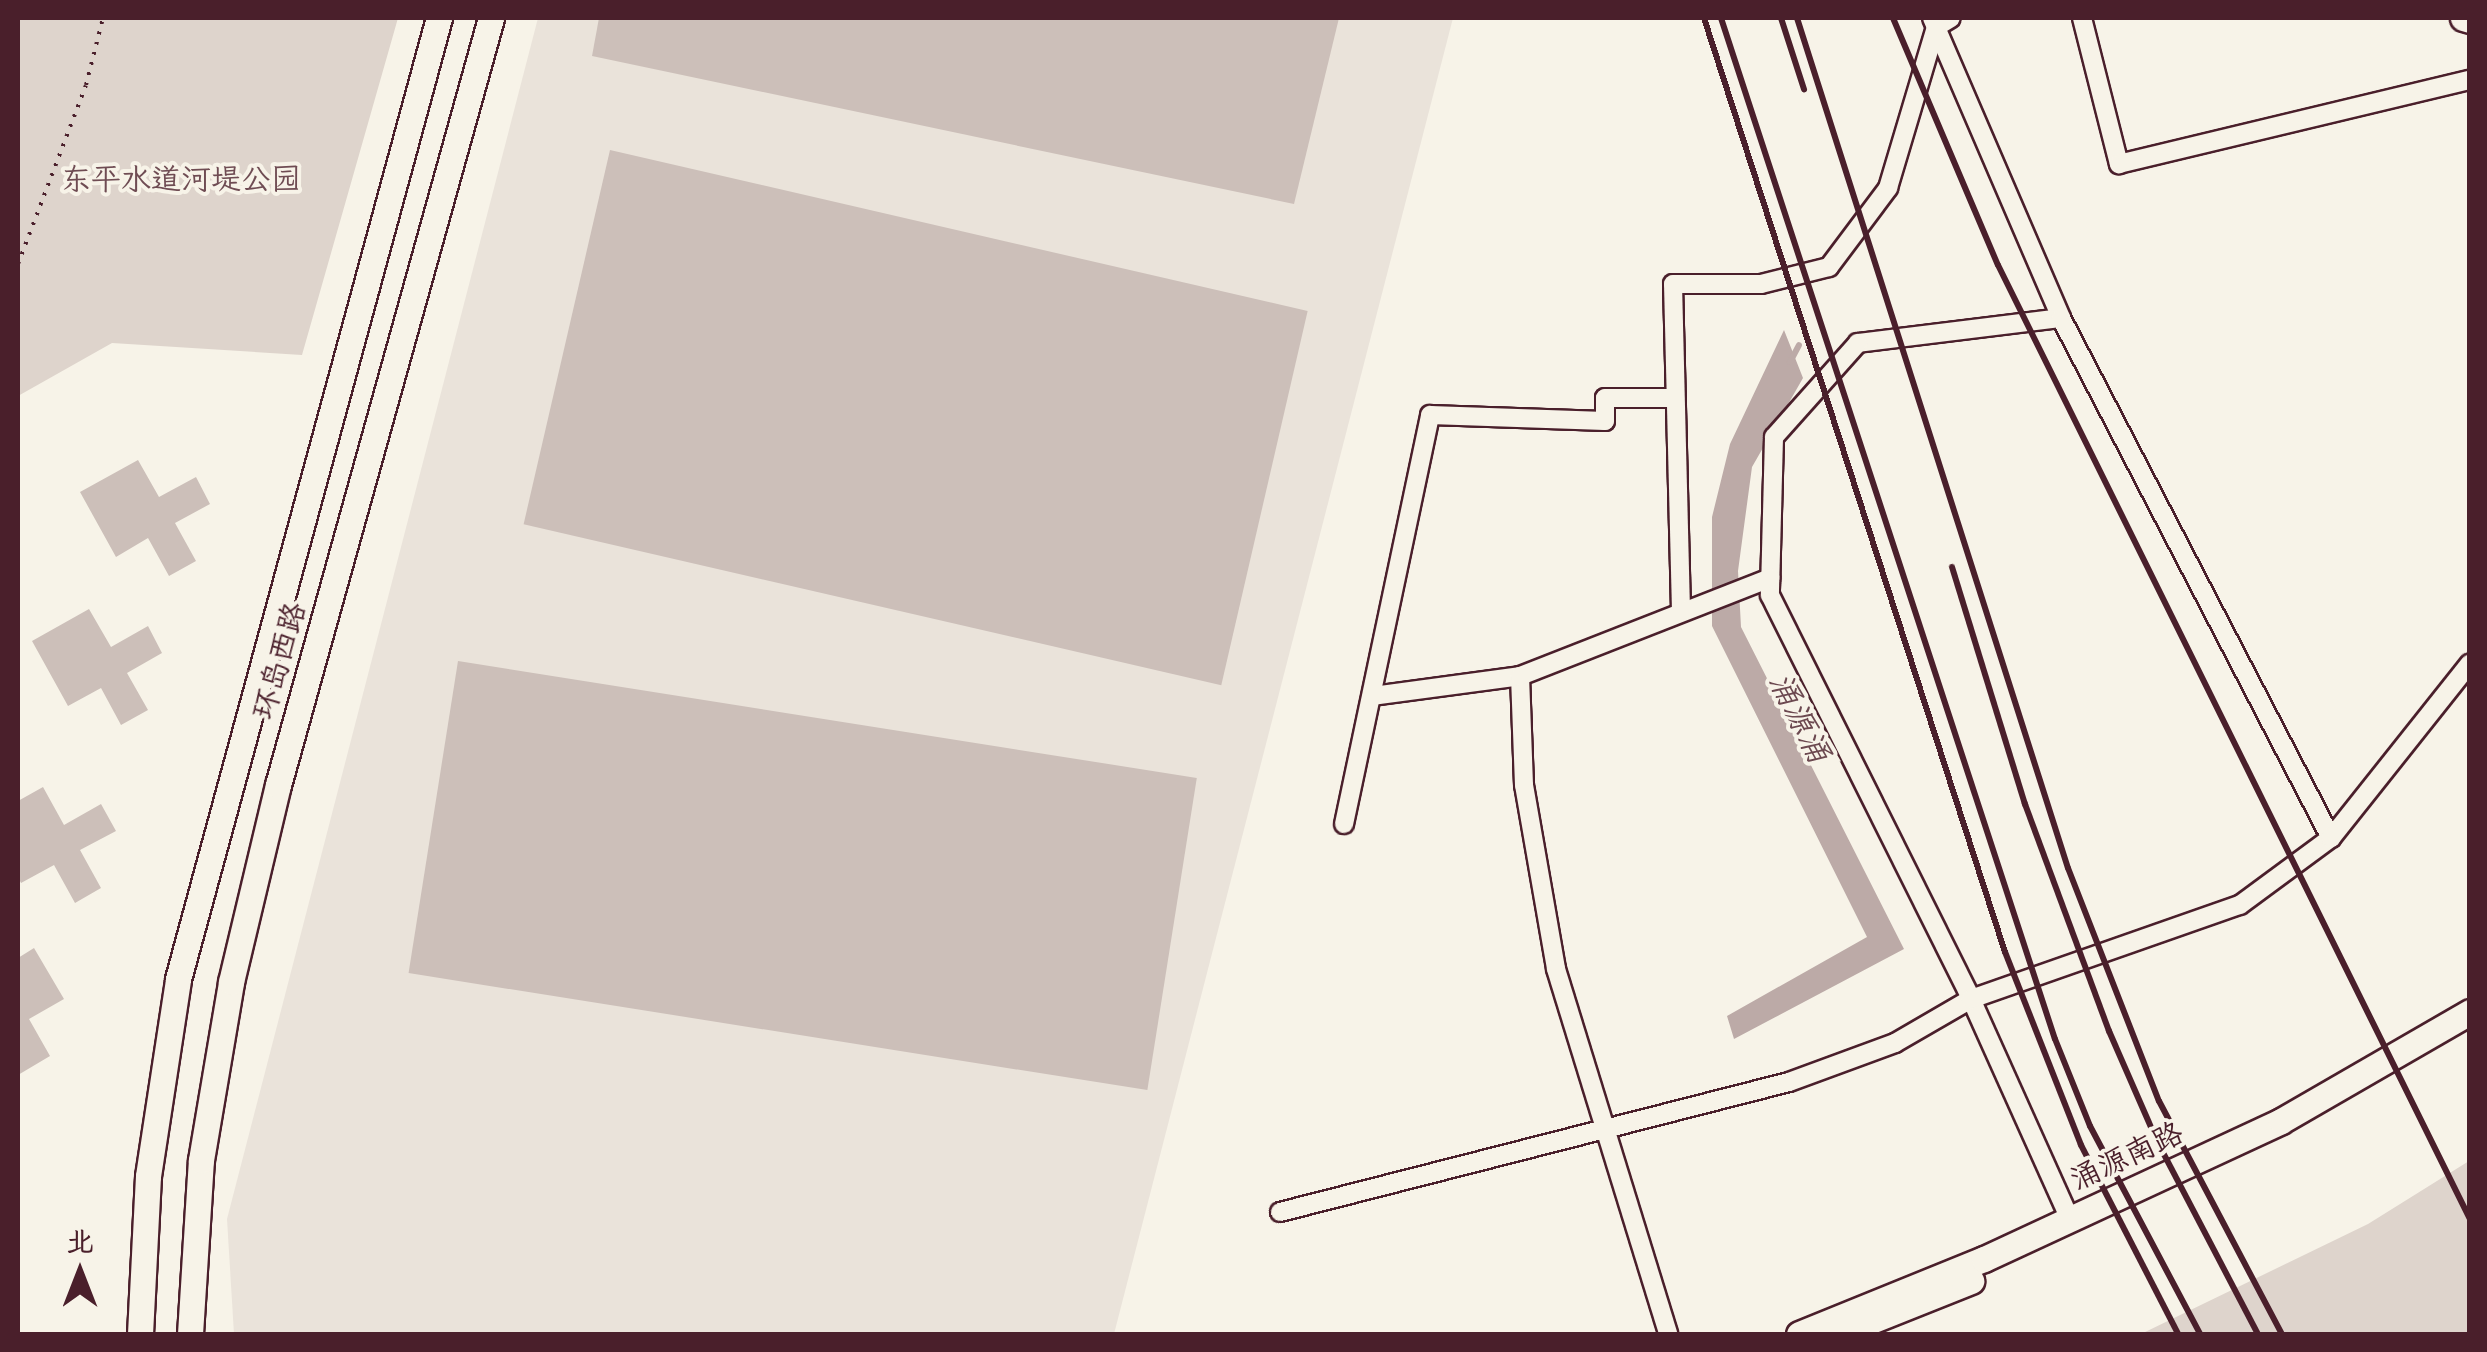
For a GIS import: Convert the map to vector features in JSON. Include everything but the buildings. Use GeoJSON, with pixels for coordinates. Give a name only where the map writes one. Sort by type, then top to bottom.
{"type":"FeatureCollection","features":[{"type":"Feature","properties":{"kind":"main road","name":"环岛西路"},"geometry":{"type":"LineString","coordinates":[[140,1334],[153,1129],[178,979],[438,18]]}},
{"type":"Feature","properties":{"kind":"main road","name":"环岛西路"},"geometry":{"type":"LineString","coordinates":[[190,1334],[205,1129],[231,982],[278,785],[491,18]]}},
{"type":"Feature","properties":{"kind":"main road","name":"涌源南路"},"geometry":{"type":"LineString","coordinates":[[1799,1334],[2070,1219],[2281,1121],[2470,1012]]}},
{"type":"Feature","properties":{"kind":"main road","name":"涌源南路"},"geometry":{"type":"LineString","coordinates":[[1837,1334],[1906,1312],[2130,1206],[2323,1112],[2470,1028]]}},
{"type":"Feature","properties":{"kind":"street"},"geometry":{"type":"LineString","coordinates":[[2082,18],[2119,164],[2468,85]]}},
{"type":"Feature","properties":{"kind":"street"},"geometry":{"type":"LineString","coordinates":[[1940,21],[2060,318],[2330,838]]}},
{"type":"Feature","properties":{"kind":"street"},"geometry":{"type":"LineString","coordinates":[[1681,611],[1672,284],[1761,284],[1829,267],[1888,188],[1940,21]]}},
{"type":"Feature","properties":{"kind":"street"},"geometry":{"type":"LineString","coordinates":[[2060,318],[1858,342],[1774,438],[1770,595],[1972,999],[2070,1219]]}},
{"type":"Feature","properties":{"kind":"street"},"geometry":{"type":"LineString","coordinates":[[1344,824],[1430,415],[1604,421],[1604,398],[1676,398]]}},
{"type":"Feature","properties":{"kind":"street"},"geometry":{"type":"LineString","coordinates":[[1373,696],[1520,676],[1770,578]]}},
{"type":"Feature","properties":{"kind":"street"},"geometry":{"type":"LineString","coordinates":[[1280,1212],[1789,1082],[1895,1043],[1972,999],[2240,905],[2330,838],[2470,663]]}},
{"type":"Feature","properties":{"kind":"street"},"geometry":{"type":"LineString","coordinates":[[1520,676],[1524,785],[1556,969],[1668,1334]]}},
{"type":"Feature","properties":{"kind":"path"},"geometry":{"type":"LineString","coordinates":[[18,264],[86,85],[104,18]]}},
{"type":"Feature","properties":{"kind":"shaded area"},"geometry":{"type":"Polygon","coordinates":[[[538,18],[1453,18],[1114,1334],[234,1334],[227,1219],[538,18]]]}},
{"type":"Feature","properties":{"kind":"shaded area"},"geometry":{"type":"Polygon","coordinates":[[[1784,330],[1803,378],[1752,467],[1738,571],[1741,627],[1904,949],[1734,1039],[1727,1016],[1867,937],[1712,626],[1712,517],[1730,444],[1784,330]]]}},
{"type":"Feature","properties":{"kind":"green space","name":"东平水道河堤公园"},"geometry":{"type":"Polygon","coordinates":[[[18,18],[398,18],[302,355],[112,343],[18,396],[18,18]]]}},
{"type":"Feature","properties":{"kind":"green space"},"geometry":{"type":"Polygon","coordinates":[[[2469,1161],[2469,1334],[2141,1334],[2368,1224],[2469,1161]]]}},
{"type":"Feature","properties":{"kind":"waterway","name":"涌源涌"},"geometry":{"type":"LineString","coordinates":[[1790,362],[1799,345]]}},
{"type":"Feature","properties":{"kind":"railway"},"geometry":{"type":"LineString","coordinates":[[1704,18],[2005,952],[2081,1145],[2178,1334]]}},
{"type":"Feature","properties":{"kind":"railway"},"geometry":{"type":"LineString","coordinates":[[1721,18],[2055,1039],[2090,1126],[2200,1334]]}},
{"type":"Feature","properties":{"kind":"railway"},"geometry":{"type":"LineString","coordinates":[[1781,18],[1804,89]]}},
{"type":"Feature","properties":{"kind":"railway"},"geometry":{"type":"LineString","coordinates":[[1797,18],[2068,868],[2159,1101],[2282,1334]]}},
{"type":"Feature","properties":{"kind":"railway"},"geometry":{"type":"LineString","coordinates":[[1893,18],[1998,265],[2470,1219]]}},
{"type":"Feature","properties":{"kind":"railway"},"geometry":{"type":"LineString","coordinates":[[1952,567],[2025,804],[2109,1031],[2157,1141],[2258,1334]]}}]}
